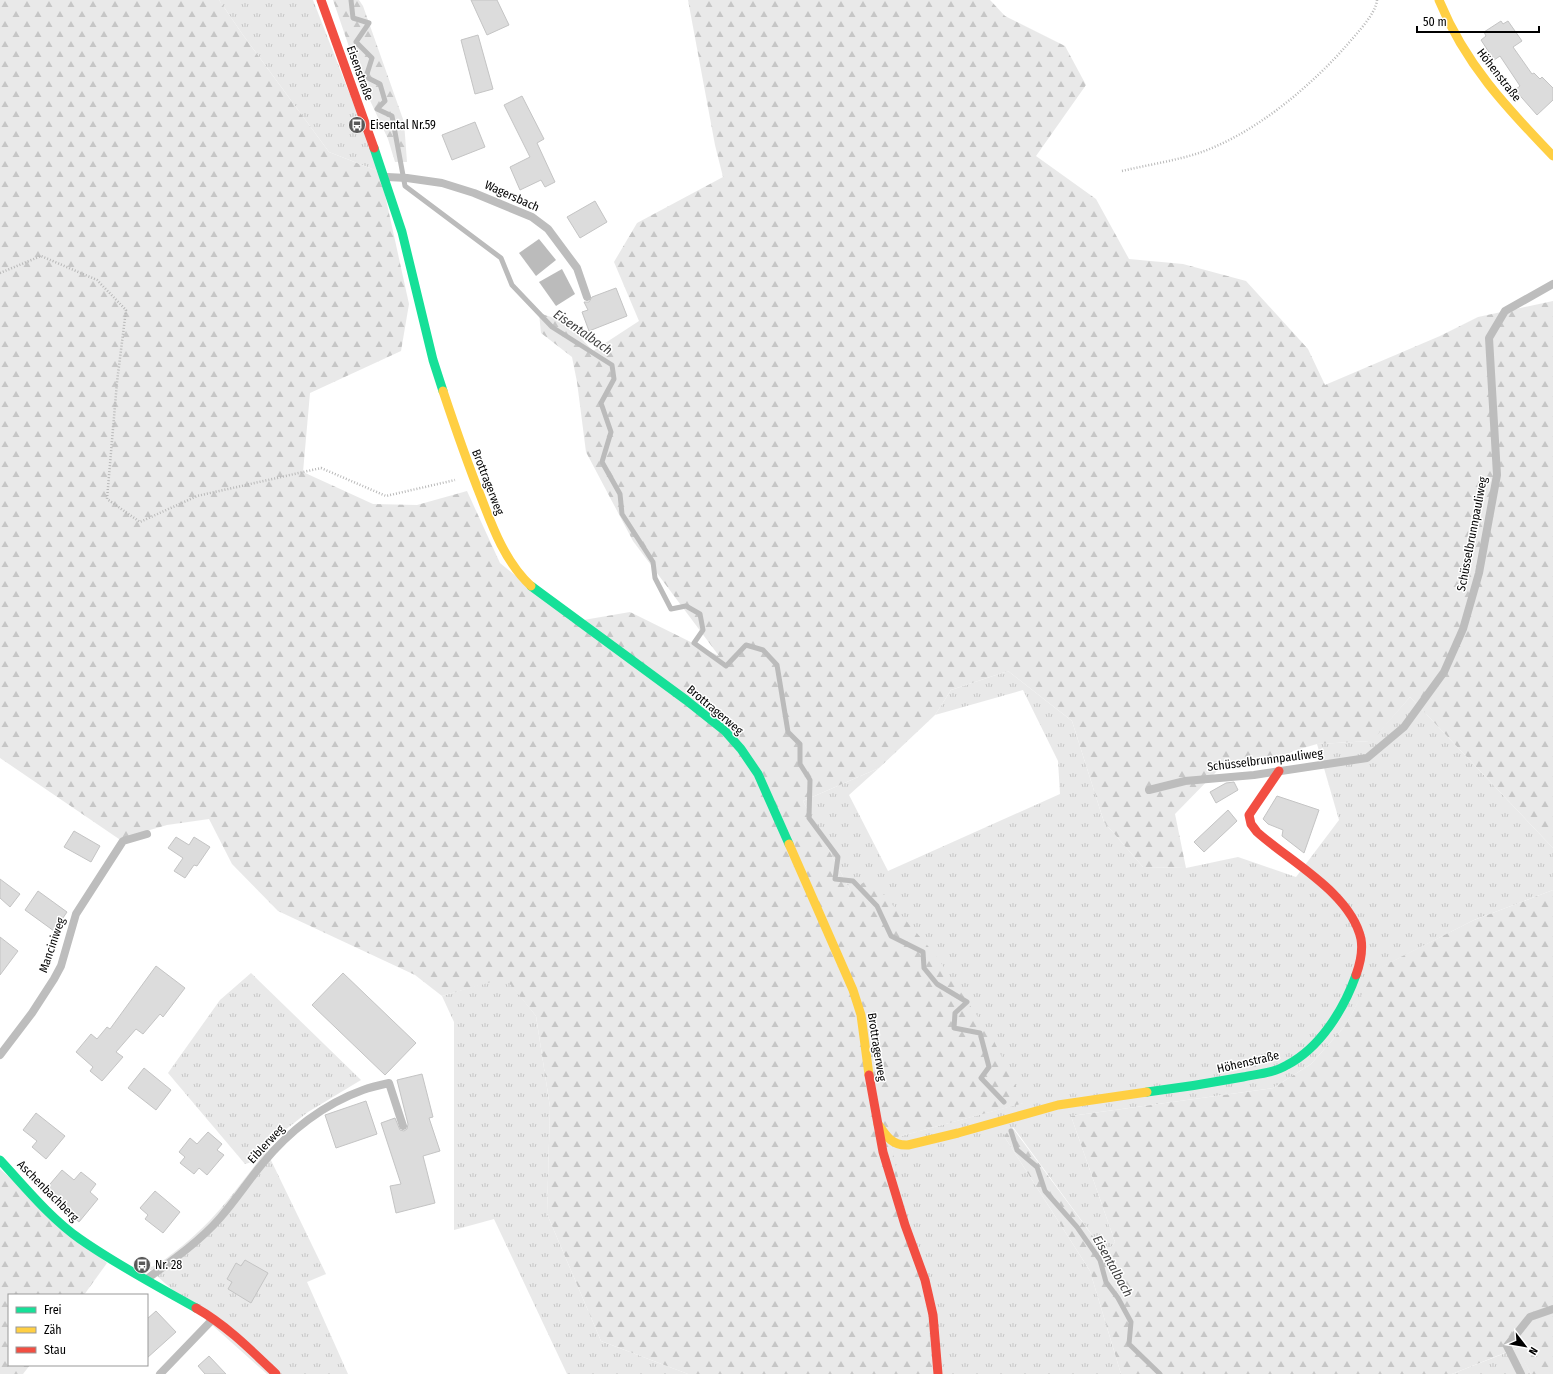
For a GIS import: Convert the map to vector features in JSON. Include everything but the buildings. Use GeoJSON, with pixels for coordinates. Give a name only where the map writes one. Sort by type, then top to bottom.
{"type":"FeatureCollection","features":[{"type":"Feature","properties":{"kind":"street","name":"Eisenstraße"},"geometry":{"type":"LineString","coordinates":[[320,0],[386,177]]}},
{"type":"Feature","properties":{"kind":"street","name":"Höhenstraße"},"geometry":{"type":"LineString","coordinates":[[1439,0],[1450,28],[1480,73],[1528,130],[1553,156]]}},
{"type":"Feature","properties":{"kind":"street","name":"Brottragerweg"},"geometry":{"type":"LineString","coordinates":[[386,177],[402,232],[433,360],[472,476],[506,556],[521,577],[539,593],[686,700],[724,731],[741,749],[758,774],[853,990],[861,1015],[870,1081],[883,1152],[905,1226],[925,1280],[933,1315],[938,1374]]}},
{"type":"Feature","properties":{"kind":"street","name":"Höhenstraße"},"geometry":{"type":"LineString","coordinates":[[878,1124],[888,1139],[900,1146],[910,1145],[1058,1104],[1209,1084],[1276,1070],[1291,1063],[1308,1051],[1325,1033],[1338,1014],[1353,982],[1360,959],[1362,940],[1359,929],[1347,908],[1333,892],[1252,827],[1250,815],[1279,772]]}},
{"type":"Feature","properties":{"kind":"street","name":"Aschenbachberg"},"geometry":{"type":"LineString","coordinates":[[0,1160],[52,1216],[80,1239],[146,1279],[180,1297],[213,1319],[244,1343],[276,1374]]}},
{"type":"Feature","properties":{"kind":"lane","name":"Wagersbach"},"geometry":{"type":"LineString","coordinates":[[386,177],[407,178],[442,184],[474,193],[532,217],[548,229],[577,268],[587,297]]}},
{"type":"Feature","properties":{"kind":"lane","name":"Schüsselbrunnpauliweg"},"geometry":{"type":"LineString","coordinates":[[1149,790],[1185,781],[1279,772],[1367,758],[1404,727],[1444,672],[1463,629],[1479,573],[1497,475],[1489,338],[1505,311],[1553,284]]}},
{"type":"Feature","properties":{"kind":"lane","name":"Manciniweg"},"geometry":{"type":"LineString","coordinates":[[0,1055],[32,1014],[54,979],[61,966],[72,922],[123,841],[147,834]]}},
{"type":"Feature","properties":{"kind":"lane","name":"Eiblerweg"},"geometry":{"type":"LineString","coordinates":[[146,1279],[207,1232],[221,1218],[263,1162],[299,1128],[322,1110],[341,1099],[364,1089],[389,1083],[403,1126]]}},
{"type":"Feature","properties":{"kind":"lane"},"geometry":{"type":"LineString","coordinates":[[1521,1374],[1507,1346],[1530,1317],[1553,1309]]}},
{"type":"Feature","properties":{"kind":"lane"},"geometry":{"type":"LineString","coordinates":[[160,1374],[213,1319]]}},
{"type":"Feature","properties":{"kind":"path"},"geometry":{"type":"LineString","coordinates":[[1122,171],[1200,152],[1246,130],[1274,112],[1313,81],[1336,57],[1367,20],[1374,9],[1377,0]]}},
{"type":"Feature","properties":{"kind":"path"},"geometry":{"type":"LineString","coordinates":[[0,273],[41,256],[97,280],[126,310],[117,382],[107,499],[140,522],[197,496],[321,468],[386,496],[472,476]]}},
{"type":"Feature","properties":{"kind":"green space"},"geometry":{"type":"Polygon","coordinates":[[[0,0],[219,0],[329,152],[380,172],[409,304],[401,351],[310,393],[303,472],[373,504],[417,505],[467,491],[500,563],[572,622],[630,612],[719,656],[633,541],[586,452],[577,382],[572,357],[541,333],[539,313],[566,322],[593,351],[639,321],[614,262],[637,223],[723,177],[715,145],[688,0],[990,0],[1005,16],[1065,46],[1086,85],[1036,156],[1096,199],[1129,259],[1183,264],[1246,281],[1308,349],[1325,385],[1440,336],[1478,317],[1553,301],[1553,848],[1410,697],[1372,741],[1317,744],[1293,751],[1278,761],[1217,771],[1175,814],[1186,868],[1143,867],[1104,822],[1072,721],[1008,671],[951,690],[935,715],[879,768],[803,801],[850,890],[870,879],[934,953],[993,1039],[1024,1103],[890,1139],[928,1317],[933,1374],[688,1374],[601,1341],[547,1214],[550,1107],[536,1016],[505,978],[442,996],[415,975],[278,911],[232,864],[209,819],[167,825],[119,839],[0,758],[0,0]]]}},
{"type":"Feature","properties":{"kind":"green space"},"geometry":{"type":"Polygon","coordinates":[[[219,0],[313,0],[380,172],[329,152],[219,0]]]}},
{"type":"Feature","properties":{"kind":"green space"},"geometry":{"type":"Polygon","coordinates":[[[333,0],[359,0],[363,6],[404,122],[407,162],[395,162],[388,139],[360,79],[333,0]]]}},
{"type":"Feature","properties":{"kind":"green space"},"geometry":{"type":"Polygon","coordinates":[[[1008,671],[1072,721],[1104,822],[1143,867],[1186,868],[1238,857],[1296,877],[1339,820],[1317,744],[1371,741],[1410,697],[1553,848],[1553,890],[1474,920],[1376,970],[1345,1026],[1311,1064],[1273,1088],[1071,1116],[1115,1242],[1106,1254],[1013,1127],[1004,1136],[1090,1271],[1121,1374],[933,1374],[890,1139],[1023,1103],[850,890],[803,801],[879,768],[849,795],[888,871],[1060,794],[1058,761],[1023,690],[935,715],[951,690],[1008,671]]]}},
{"type":"Feature","properties":{"kind":"green space"},"geometry":{"type":"Polygon","coordinates":[[[1553,890],[1553,1374],[1531,1374],[1517,1348],[1452,1374],[1121,1374],[1090,1271],[1004,1136],[1012,1127],[1106,1254],[1115,1242],[1071,1116],[1273,1088],[1311,1064],[1345,1026],[1375,970],[1474,920],[1553,890]]]}},
{"type":"Feature","properties":{"kind":"green space"},"geometry":{"type":"Polygon","coordinates":[[[251,973],[361,1080],[308,1112],[280,1134],[266,1150],[326,1274],[307,1282],[348,1374],[267,1374],[148,1268],[167,1258],[201,1229],[221,1208],[259,1160],[245,1164],[168,1073],[220,1000],[251,973]]]}},
{"type":"Feature","properties":{"kind":"green space"},"geometry":{"type":"Polygon","coordinates":[[[505,977],[536,1016],[550,1107],[547,1214],[601,1341],[688,1374],[567,1374],[494,1219],[454,1230],[454,1022],[442,996],[505,977]]]}},
{"type":"Feature","properties":{"kind":"green space"},"geometry":{"type":"Polygon","coordinates":[[[0,1169],[107,1263],[85,1294],[8,1294],[8,1366],[29,1366],[23,1374],[0,1374],[0,1169]]]}},
{"type":"Feature","properties":{"kind":"green space"},"geometry":{"type":"Polygon","coordinates":[[[1518,1348],[1531,1374],[1452,1374],[1518,1348]]]}},
{"type":"Feature","properties":{"kind":"shaded area"},"geometry":{"type":"Polygon","coordinates":[[[539,239],[556,260],[536,276],[519,253],[539,239]]]}},
{"type":"Feature","properties":{"kind":"shaded area"},"geometry":{"type":"Polygon","coordinates":[[[562,269],[575,294],[556,306],[539,282],[562,269]]]}},
{"type":"Feature","properties":{"kind":"waterway","name":"Eisentalbach"},"geometry":{"type":"LineString","coordinates":[[351,0],[353,18],[369,23],[356,42],[372,58],[366,77],[380,84],[385,101],[377,109],[392,116],[405,186],[501,258],[512,285],[552,327],[612,365],[614,379],[601,403],[611,432],[602,462],[620,494],[622,514],[653,562],[655,578],[671,609],[686,606],[700,614],[703,630],[694,643],[726,666],[746,645],[763,650],[777,665],[788,732],[800,744],[800,764],[810,780],[809,818],[838,857],[835,879],[853,881],[877,906],[891,936],[923,952],[924,968],[937,984],[967,1002],[955,1013],[954,1028],[980,1033],[989,1067],[981,1078],[1004,1102]]}},
{"type":"Feature","properties":{"kind":"waterway","name":"Eisentalbach"},"geometry":{"type":"LineString","coordinates":[[1011,1131],[1017,1150],[1037,1167],[1045,1191],[1077,1227],[1100,1260],[1106,1282],[1118,1298],[1131,1322],[1129,1344],[1160,1374]]}},
{"type":"Feature","properties":{"kind":"traffic: fast"},"geometry":{"type":"LineString","coordinates":[[374,148],[402,232],[433,360],[443,391]]}},
{"type":"Feature","properties":{"kind":"traffic: fast"},"geometry":{"type":"LineString","coordinates":[[531,586],[686,700],[725,731],[741,749],[758,774],[789,844]]}},
{"type":"Feature","properties":{"kind":"traffic: fast"},"geometry":{"type":"LineString","coordinates":[[1147,1092],[1271,1072],[1287,1065],[1299,1058],[1320,1038],[1338,1014],[1356,975]]}},
{"type":"Feature","properties":{"kind":"traffic: fast"},"geometry":{"type":"LineString","coordinates":[[0,1160],[38,1202],[69,1231],[94,1249],[196,1308]]}},
{"type":"Feature","properties":{"kind":"traffic: slow"},"geometry":{"type":"LineString","coordinates":[[1439,0],[1449,23],[1474,65],[1503,102],[1553,156]]}},
{"type":"Feature","properties":{"kind":"traffic: slow"},"geometry":{"type":"LineString","coordinates":[[443,391],[471,471],[501,545],[514,567],[531,586]]}},
{"type":"Feature","properties":{"kind":"traffic: slow"},"geometry":{"type":"LineString","coordinates":[[789,844],[853,990],[861,1015],[869,1075]]}},
{"type":"Feature","properties":{"kind":"traffic: slow"},"geometry":{"type":"LineString","coordinates":[[878,1124],[887,1136],[894,1142],[902,1145],[908,1145],[958,1133],[1058,1105],[1147,1092]]}},
{"type":"Feature","properties":{"kind":"traffic: jam"},"geometry":{"type":"LineString","coordinates":[[321,0],[374,148]]}},
{"type":"Feature","properties":{"kind":"traffic: jam"},"geometry":{"type":"LineString","coordinates":[[1279,771],[1249,815],[1251,824],[1257,832],[1270,843],[1317,879],[1345,907],[1355,922],[1361,939],[1361,957],[1356,975]]}},
{"type":"Feature","properties":{"kind":"traffic: jam"},"geometry":{"type":"LineString","coordinates":[[869,1075],[883,1152],[905,1225],[925,1280],[933,1315],[938,1374]]}},
{"type":"Feature","properties":{"kind":"traffic: jam"},"geometry":{"type":"LineString","coordinates":[[196,1308],[228,1330],[276,1374]]}},
{"type":"Feature","properties":{"kind":"place","name":"Eisental Nr.59"},"geometry":{"type":"Point","coordinates":[357,125]}},
{"type":"Feature","properties":{"kind":"place","name":"Nr. 28"},"geometry":{"type":"Point","coordinates":[142,1265]}}]}
